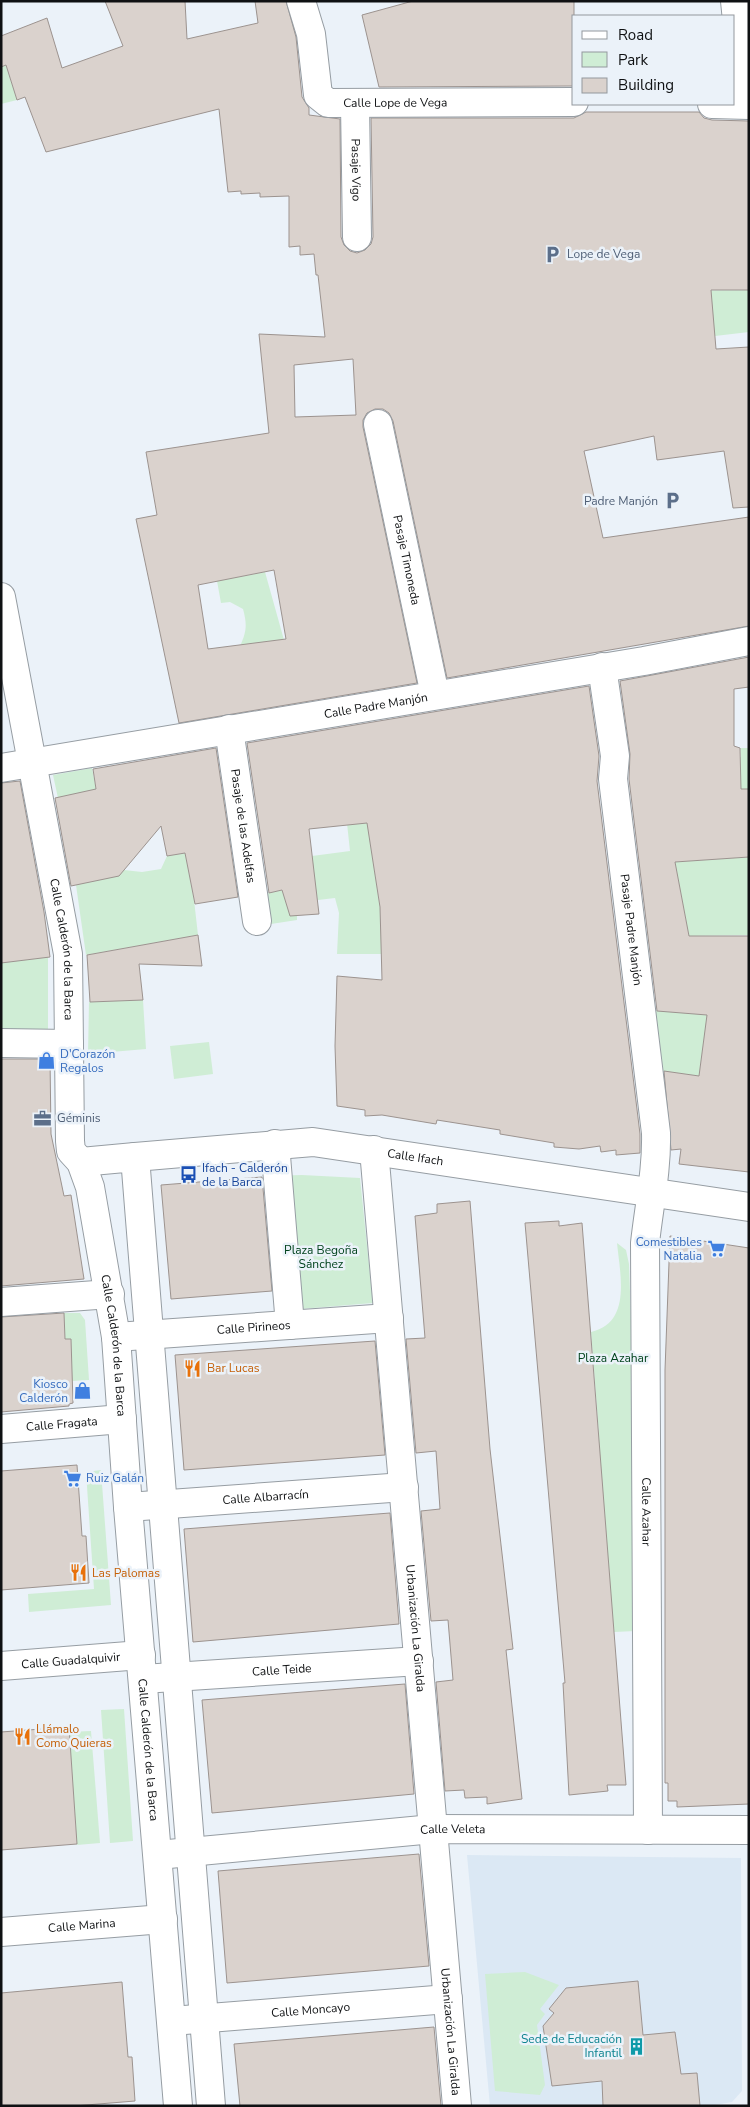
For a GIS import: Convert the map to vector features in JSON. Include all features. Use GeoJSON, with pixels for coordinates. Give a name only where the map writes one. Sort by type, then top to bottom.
{"type":"FeatureCollection","features":[{"type":"Feature","properties":{"kind":"street","name":"Calle Lope de Vega"},"geometry":{"type":"LineString","coordinates":[[301,1],[311,34],[318,95],[328,103],[572,102]]}},
{"type":"Feature","properties":{"kind":"street"},"geometry":{"type":"LineString","coordinates":[[735,1],[744,89],[749,98]]}},
{"type":"Feature","properties":{"kind":"street","name":"Pasaje Vigo"},"geometry":{"type":"LineString","coordinates":[[355,104],[357,237]]}},
{"type":"Feature","properties":{"kind":"street"},"geometry":{"type":"LineString","coordinates":[[735,105],[749,105]]}},
{"type":"Feature","properties":{"kind":"street","name":"Pasaje Timoneda"},"geometry":{"type":"LineString","coordinates":[[378,424],[435,695]]}},
{"type":"Feature","properties":{"kind":"street","name":"Calle Calderón de la Barca"},"geometry":{"type":"LineString","coordinates":[[1,597],[68,954],[71,1151],[81,1162],[90,1187],[116,1336],[128,1507],[164,1919],[178,2106]]}},
{"type":"Feature","properties":{"kind":"street","name":"Calle Padre Manjón"},"geometry":{"type":"LineString","coordinates":[[1,768],[602,667],[749,640]]}},
{"type":"Feature","properties":{"kind":"street","name":"Pasaje Padre Manjón"},"geometry":{"type":"LineString","coordinates":[[602,667],[615,756],[613,779],[656,1133],[655,1174],[650,1194]]}},
{"type":"Feature","properties":{"kind":"street","name":"Pasaje de las Adelfas"},"geometry":{"type":"LineString","coordinates":[[229,729],[257,921]]}},
{"type":"Feature","properties":{"kind":"street"},"geometry":{"type":"LineString","coordinates":[[1,1044],[69,1044]]}},
{"type":"Feature","properties":{"kind":"street","name":"Calle Ifach"},"geometry":{"type":"LineString","coordinates":[[81,1162],[313,1142],[749,1208]]}},
{"type":"Feature","properties":{"kind":"street"},"geometry":{"type":"LineString","coordinates":[[275,1144],[290,1325]]}},
{"type":"Feature","properties":{"kind":"street","name":"Urbanización La Giralda"},"geometry":{"type":"LineString","coordinates":[[374,1150],[457,2106]]}},
{"type":"Feature","properties":{"kind":"street"},"geometry":{"type":"LineString","coordinates":[[135,1157],[192,1852],[210,2106]]}},
{"type":"Feature","properties":{"kind":"street","name":"Calle Azahar"},"geometry":{"type":"LineString","coordinates":[[648,1830],[646,1243],[650,1194]]}},
{"type":"Feature","properties":{"kind":"street"},"geometry":{"type":"LineString","coordinates":[[1,1302],[110,1294]]}},
{"type":"Feature","properties":{"kind":"street","name":"Calle Pirineos"},"geometry":{"type":"LineString","coordinates":[[116,1336],[389,1318]]}},
{"type":"Feature","properties":{"kind":"street","name":"Calle Fragata"},"geometry":{"type":"LineString","coordinates":[[1,1429],[122,1419]]}},
{"type":"Feature","properties":{"kind":"street","name":"Calle Albarracín"},"geometry":{"type":"LineString","coordinates":[[128,1507],[404,1487]]}},
{"type":"Feature","properties":{"kind":"street","name":"Calle Teide"},"geometry":{"type":"LineString","coordinates":[[142,1667],[178,1677],[419,1661]]}},
{"type":"Feature","properties":{"kind":"street","name":"Calle Guadalquivir"},"geometry":{"type":"LineString","coordinates":[[1,1666],[142,1667]]}},
{"type":"Feature","properties":{"kind":"street","name":"Calle Veleta"},"geometry":{"type":"LineString","coordinates":[[158,1854],[433,1830],[749,1830]]}},
{"type":"Feature","properties":{"kind":"street","name":"Calle Marina"},"geometry":{"type":"LineString","coordinates":[[1,1932],[164,1919]]}},
{"type":"Feature","properties":{"kind":"street","name":"Calle Moncayo"},"geometry":{"type":"LineString","coordinates":[[172,2021],[448,1999]]}},
{"type":"Feature","properties":{"kind":"shaded area"},"geometry":{"type":"Polygon","coordinates":[[[467,1855],[741,1858],[742,2091],[732,2102],[709,2106],[490,2106],[467,1855]]]}},
{"type":"Feature","properties":{"kind":"green space"},"geometry":{"type":"Polygon","coordinates":[[[6,65],[17,100],[1,104],[1,67],[6,65]]]}},
{"type":"Feature","properties":{"kind":"green space"},"geometry":{"type":"Polygon","coordinates":[[[749,290],[749,332],[698,338],[663,291],[749,290]]]}},
{"type":"Feature","properties":{"kind":"green space"},"geometry":{"type":"Polygon","coordinates":[[[265,572],[284,640],[240,646],[246,628],[243,609],[230,602],[221,603],[217,581],[265,572]]]}},
{"type":"Feature","properties":{"kind":"green space"},"geometry":{"type":"Polygon","coordinates":[[[740,748],[749,748],[749,789],[736,789],[735,758],[741,757],[740,748]]]}},
{"type":"Feature","properties":{"kind":"green space"},"geometry":{"type":"Polygon","coordinates":[[[92,768],[96,789],[61,812],[53,775],[92,768]]]}},
{"type":"Feature","properties":{"kind":"green space"},"geometry":{"type":"Polygon","coordinates":[[[366,812],[380,908],[382,954],[337,954],[339,913],[335,898],[318,900],[316,892],[297,895],[297,920],[271,924],[267,893],[315,885],[312,856],[350,851],[346,814],[366,812]]]}},
{"type":"Feature","properties":{"kind":"green space"},"geometry":{"type":"Polygon","coordinates":[[[185,853],[194,900],[198,935],[86,955],[76,885],[124,870],[142,872],[161,869],[167,856],[185,853]]]}},
{"type":"Feature","properties":{"kind":"green space"},"geometry":{"type":"Polygon","coordinates":[[[749,857],[749,935],[689,936],[675,862],[749,857]]]}},
{"type":"Feature","properties":{"kind":"green space"},"geometry":{"type":"Polygon","coordinates":[[[48,957],[48,1031],[1,1031],[1,963],[48,957]]]}},
{"type":"Feature","properties":{"kind":"green space"},"geometry":{"type":"Polygon","coordinates":[[[143,1000],[146,1049],[88,1054],[89,1002],[143,1000]]]}},
{"type":"Feature","properties":{"kind":"green space"},"geometry":{"type":"Polygon","coordinates":[[[653,1010],[727,1017],[725,1040],[704,1038],[699,1076],[660,1071],[653,1010]]]}},
{"type":"Feature","properties":{"kind":"green space"},"geometry":{"type":"Polygon","coordinates":[[[209,1042],[213,1074],[174,1079],[170,1046],[209,1042]]]}},
{"type":"Feature","properties":{"kind":"green space","name":"Plaza Begoña Sánchez"},"geometry":{"type":"Polygon","coordinates":[[[302,1175],[360,1178],[373,1303],[289,1310],[267,1176],[302,1175]]]}},
{"type":"Feature","properties":{"kind":"green space","name":"Plaza Azahar"},"geometry":{"type":"Polygon","coordinates":[[[617,1243],[626,1250],[629,1264],[635,1432],[636,1631],[614,1632],[588,1436],[599,1435],[591,1332],[604,1327],[613,1319],[618,1308],[621,1282],[617,1243]]]}},
{"type":"Feature","properties":{"kind":"green space"},"geometry":{"type":"Polygon","coordinates":[[[64,1313],[80,1313],[85,1320],[89,1380],[72,1381],[71,1339],[65,1339],[64,1313]]]}},
{"type":"Feature","properties":{"kind":"green space"},"geometry":{"type":"Polygon","coordinates":[[[101,1470],[111,1605],[29,1612],[28,1594],[94,1589],[86,1472],[101,1470]]]}},
{"type":"Feature","properties":{"kind":"green space"},"geometry":{"type":"Polygon","coordinates":[[[124,1709],[133,1841],[110,1843],[101,1710],[124,1709]]]}},
{"type":"Feature","properties":{"kind":"green space"},"geometry":{"type":"Polygon","coordinates":[[[91,1731],[100,1843],[77,1845],[69,1732],[91,1731]]]}},
{"type":"Feature","properties":{"kind":"green space"},"geometry":{"type":"Polygon","coordinates":[[[525,1972],[559,1985],[540,2009],[545,2014],[537,2025],[545,2085],[540,2095],[495,2091],[485,1974],[525,1972]]]}},
{"type":"Feature","properties":{"kind":"building"},"geometry":{"type":"Polygon","coordinates":[[[105,1],[185,1],[187,39],[258,23],[255,1],[286,1],[296,37],[302,97],[309,108],[309,115],[340,119],[341,237],[344,245],[350,251],[357,253],[365,250],[371,244],[373,237],[371,118],[574,118],[586,112],[699,112],[704,118],[712,120],[749,121],[749,290],[711,290],[716,349],[749,347],[749,507],[733,508],[724,451],[657,460],[654,436],[584,451],[603,538],[749,517],[749,626],[447,678],[393,421],[389,413],[383,409],[375,409],[367,413],[363,420],[363,427],[417,683],[179,723],[136,519],[157,515],[146,452],[269,433],[259,334],[325,337],[314,254],[300,255],[300,246],[289,247],[289,196],[260,197],[260,193],[241,194],[241,191],[228,192],[219,109],[46,152],[25,97],[17,100],[6,65],[1,67],[1,36],[47,18],[62,68],[123,46],[105,1]],[[353,359],[294,365],[295,417],[356,415],[353,359]],[[274,570],[198,585],[208,649],[286,639],[274,570]]]}},
{"type":"Feature","properties":{"kind":"building"},"geometry":{"type":"Polygon","coordinates":[[[413,1],[574,1],[574,15],[572,15],[572,86],[379,87],[362,15],[413,1]]]}},
{"type":"Feature","properties":{"kind":"building"},"geometry":{"type":"Polygon","coordinates":[[[749,657],[749,687],[734,689],[734,746],[740,748],[741,789],[749,789],[749,857],[675,862],[689,936],[749,936],[749,1172],[679,1164],[681,1149],[671,1150],[664,1071],[699,1076],[707,1015],[657,1011],[629,779],[630,754],[620,681],[749,657]]]}},
{"type":"Feature","properties":{"kind":"building"},"geometry":{"type":"Polygon","coordinates":[[[589,686],[599,756],[597,781],[640,1134],[640,1153],[616,1155],[616,1150],[601,1152],[600,1146],[579,1149],[554,1147],[554,1143],[500,1134],[500,1130],[437,1120],[436,1124],[382,1115],[365,1116],[365,1110],[337,1106],[335,1046],[337,976],[382,980],[380,907],[367,823],[309,829],[319,914],[290,916],[282,890],[269,893],[247,743],[589,686]]]}},
{"type":"Feature","properties":{"kind":"building"},"geometry":{"type":"Polygon","coordinates":[[[216,748],[238,897],[195,904],[185,853],[167,856],[161,826],[119,876],[71,886],[55,798],[96,789],[93,769],[216,748]]]}},
{"type":"Feature","properties":{"kind":"building"},"geometry":{"type":"Polygon","coordinates":[[[20,781],[44,912],[50,957],[1,963],[1,783],[20,781]]]}},
{"type":"Feature","properties":{"kind":"building"},"geometry":{"type":"Polygon","coordinates":[[[198,935],[202,966],[139,964],[143,1000],[90,1002],[87,955],[198,935]]]}},
{"type":"Feature","properties":{"kind":"building"},"geometry":{"type":"Polygon","coordinates":[[[1,1059],[50,1059],[51,1134],[64,1196],[71,1195],[84,1279],[1,1286],[1,1059]]]}},
{"type":"Feature","properties":{"kind":"building"},"geometry":{"type":"Polygon","coordinates":[[[262,1177],[272,1291],[171,1299],[161,1185],[262,1177]]]}},
{"type":"Feature","properties":{"kind":"building"},"geometry":{"type":"Polygon","coordinates":[[[470,1201],[490,1449],[513,1649],[506,1650],[522,1799],[487,1804],[487,1797],[465,1798],[464,1790],[445,1791],[436,1682],[453,1680],[448,1620],[431,1621],[421,1511],[440,1509],[436,1451],[416,1453],[406,1339],[425,1338],[415,1216],[437,1213],[437,1204],[470,1201]]]}},
{"type":"Feature","properties":{"kind":"building"},"geometry":{"type":"Polygon","coordinates":[[[559,1221],[559,1226],[582,1223],[626,1785],[607,1785],[608,1791],[569,1795],[563,1683],[565,1683],[525,1223],[559,1221]]]}},
{"type":"Feature","properties":{"kind":"building"},"geometry":{"type":"Polygon","coordinates":[[[670,1236],[749,1248],[749,1804],[677,1807],[677,1801],[668,1801],[668,1783],[665,1783],[665,1370],[670,1236]]]}},
{"type":"Feature","properties":{"kind":"building"},"geometry":{"type":"Polygon","coordinates":[[[64,1313],[65,1339],[71,1339],[73,1403],[69,1404],[69,1406],[1,1412],[1,1317],[64,1313]]]}},
{"type":"Feature","properties":{"kind":"building"},"geometry":{"type":"Polygon","coordinates":[[[375,1341],[385,1455],[184,1470],[175,1355],[375,1341]]]}},
{"type":"Feature","properties":{"kind":"building"},"geometry":{"type":"Polygon","coordinates":[[[77,1465],[82,1536],[86,1536],[89,1583],[1,1590],[1,1471],[77,1465]]]}},
{"type":"Feature","properties":{"kind":"building"},"geometry":{"type":"Polygon","coordinates":[[[390,1513],[399,1624],[193,1642],[184,1529],[390,1513]]]}},
{"type":"Feature","properties":{"kind":"building"},"geometry":{"type":"Polygon","coordinates":[[[405,1684],[414,1794],[212,1813],[202,1700],[405,1684]]]}},
{"type":"Feature","properties":{"kind":"building"},"geometry":{"type":"Polygon","coordinates":[[[69,1727],[77,1844],[1,1850],[1,1732],[69,1727]]]}},
{"type":"Feature","properties":{"kind":"building"},"geometry":{"type":"Polygon","coordinates":[[[419,1854],[429,1966],[227,1983],[218,1871],[419,1854]]]}},
{"type":"Feature","properties":{"kind":"building","name":"Sede de Educación Infantil"},"geometry":{"type":"Polygon","coordinates":[[[638,1981],[643,2035],[675,2032],[681,2074],[697,2073],[700,2106],[603,2106],[602,2081],[552,2086],[543,2026],[554,2013],[549,2009],[566,1988],[638,1981]]]}},
{"type":"Feature","properties":{"kind":"building"},"geometry":{"type":"Polygon","coordinates":[[[122,1982],[128,2057],[132,2057],[135,2101],[74,2106],[1,2106],[1,1993],[122,1982]]]}},
{"type":"Feature","properties":{"kind":"building"},"geometry":{"type":"Polygon","coordinates":[[[434,2027],[441,2106],[240,2106],[234,2044],[434,2027]]]}},
{"type":"Feature","properties":{"kind":"place","name":"Lope de Vega"},"geometry":{"type":"Point","coordinates":[553,254]}},
{"type":"Feature","properties":{"kind":"place","name":"Padre Manjón"},"geometry":{"type":"Point","coordinates":[672,501]}},
{"type":"Feature","properties":{"kind":"place","name":"D'Corazón Regalos"},"geometry":{"type":"Point","coordinates":[46,1061]}},
{"type":"Feature","properties":{"kind":"place","name":"Géminis"},"geometry":{"type":"Point","coordinates":[43,1118]}},
{"type":"Feature","properties":{"kind":"place","name":"Ifach - Calderón de la Barca"},"geometry":{"type":"Point","coordinates":[188,1175]}},
{"type":"Feature","properties":{"kind":"place","name":"Comestibles Natalia"},"geometry":{"type":"Point","coordinates":[716,1249]}},
{"type":"Feature","properties":{"kind":"place","name":"Bar Lucas"},"geometry":{"type":"Point","coordinates":[193,1368]}},
{"type":"Feature","properties":{"kind":"place","name":"Kiosco Calderón"},"geometry":{"type":"Point","coordinates":[82,1391]}},
{"type":"Feature","properties":{"kind":"place","name":"Ruiz Galán"},"geometry":{"type":"Point","coordinates":[72,1478]}},
{"type":"Feature","properties":{"kind":"place","name":"Las Palomas"},"geometry":{"type":"Point","coordinates":[78,1573]}},
{"type":"Feature","properties":{"kind":"place","name":"Llámalo Como Quieras"},"geometry":{"type":"Point","coordinates":[22,1736]}},
{"type":"Feature","properties":{"kind":"place","name":"Sede de Educación Infantil"},"geometry":{"type":"Point","coordinates":[636,2046]}}]}
